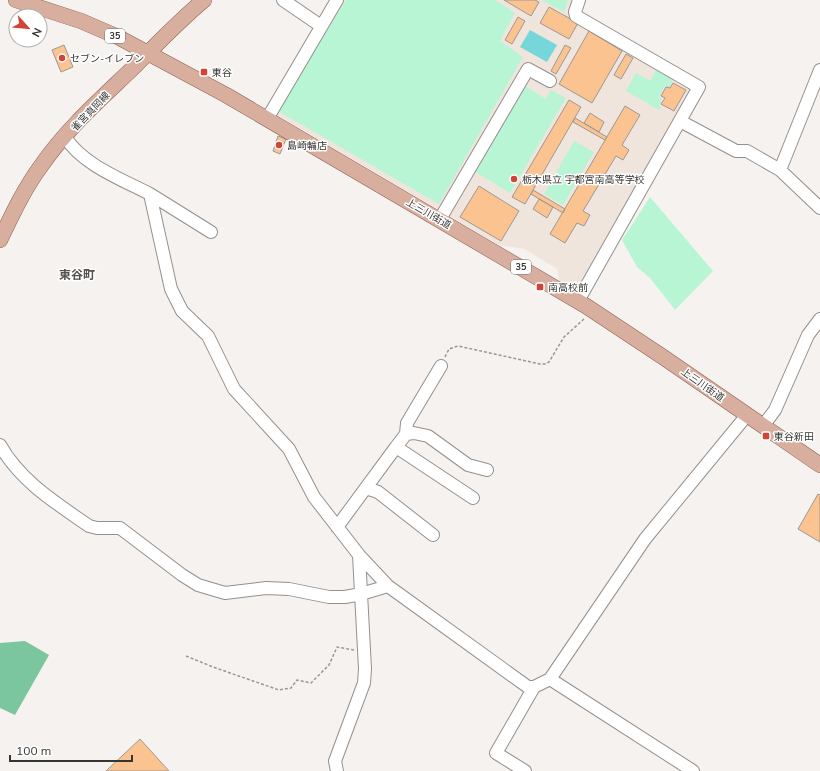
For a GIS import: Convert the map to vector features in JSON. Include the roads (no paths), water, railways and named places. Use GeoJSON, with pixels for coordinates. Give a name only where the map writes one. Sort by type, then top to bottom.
{"type":"FeatureCollection","features":[{"type":"Feature","properties":{"kind":"main road","name":"上三川街道"},"geometry":{"type":"LineString","coordinates":[[16,0],[92,26],[148,52],[226,95],[578,300],[820,465]]}},
{"type":"Feature","properties":{"kind":"main road","name":"雀宮真岡線"},"geometry":{"type":"LineString","coordinates":[[0,240],[27,188],[40,167],[65,136],[168,32],[204,0]]}},
{"type":"Feature","properties":{"kind":"street"},"geometry":{"type":"LineString","coordinates":[[282,0],[322,26]]}},
{"type":"Feature","properties":{"kind":"street"},"geometry":{"type":"LineString","coordinates":[[267,119],[337,0]]}},
{"type":"Feature","properties":{"kind":"street"},"geometry":{"type":"LineString","coordinates":[[578,300],[699,87],[576,16],[575,12],[579,0]]}},
{"type":"Feature","properties":{"kind":"street"},"geometry":{"type":"LineString","coordinates":[[440,219],[528,69],[550,81]]}},
{"type":"Feature","properties":{"kind":"street"},"geometry":{"type":"LineString","coordinates":[[780,170],[820,70]]}},
{"type":"Feature","properties":{"kind":"street"},"geometry":{"type":"LineString","coordinates":[[680,121],[736,151],[747,151],[780,170],[820,208]]}},
{"type":"Feature","properties":{"kind":"street"},"geometry":{"type":"LineString","coordinates":[[65,136],[73,148],[87,161],[150,194],[210,232]]}},
{"type":"Feature","properties":{"kind":"street"},"geometry":{"type":"LineString","coordinates":[[150,194],[171,289],[182,311],[208,336],[234,389],[289,449],[314,497],[337,527],[359,555],[388,586],[528,687],[534,687],[550,679],[645,539],[747,415]]}},
{"type":"Feature","properties":{"kind":"street"},"geometry":{"type":"LineString","coordinates":[[763,426],[774,410],[808,335],[820,319]]}},
{"type":"Feature","properties":{"kind":"street"},"geometry":{"type":"LineString","coordinates":[[337,527],[406,434],[407,423],[440,366]]}},
{"type":"Feature","properties":{"kind":"street"},"geometry":{"type":"LineString","coordinates":[[406,434],[414,432],[428,436],[468,465],[487,470]]}},
{"type":"Feature","properties":{"kind":"street"},"geometry":{"type":"LineString","coordinates":[[0,445],[6,456],[19,472],[39,491],[89,526],[97,528],[120,528],[182,575],[198,585],[225,593],[266,588],[289,589],[329,597],[345,598],[388,586]]}},
{"type":"Feature","properties":{"kind":"street"},"geometry":{"type":"LineString","coordinates":[[396,447],[473,498]]}},
{"type":"Feature","properties":{"kind":"street"},"geometry":{"type":"LineString","coordinates":[[366,488],[378,492],[433,535]]}},
{"type":"Feature","properties":{"kind":"street"},"geometry":{"type":"LineString","coordinates":[[337,771],[335,760],[364,683],[365,669],[359,555]]}},
{"type":"Feature","properties":{"kind":"street"},"geometry":{"type":"LineString","coordinates":[[550,679],[693,771]]}},
{"type":"Feature","properties":{"kind":"street"},"geometry":{"type":"LineString","coordinates":[[525,771],[496,753],[534,687]]}},
{"type":"Feature","properties":{"kind":"water"},"geometry":{"type":"Polygon","coordinates":[[[530,30],[557,45],[547,62],[520,47],[530,30]]]}},
{"type":"Feature","properties":{"kind":"place","name":"セブン-イレブン"},"geometry":{"type":"Point","coordinates":[62,58]}},
{"type":"Feature","properties":{"kind":"place","name":"東谷"},"geometry":{"type":"Point","coordinates":[204,72]}},
{"type":"Feature","properties":{"kind":"place","name":"島崎輪店"},"geometry":{"type":"Point","coordinates":[279,145]}},
{"type":"Feature","properties":{"kind":"place","name":"栃木県立 宇都宮南高等学校"},"geometry":{"type":"Point","coordinates":[514,179]}},
{"type":"Feature","properties":{"kind":"place","name":"南高校前"},"geometry":{"type":"Point","coordinates":[540,287]}},
{"type":"Feature","properties":{"kind":"place","name":"東谷新田"},"geometry":{"type":"Point","coordinates":[766,436]}},
{"type":"Feature","properties":{"kind":"district","name":"東谷町"},"geometry":{"type":"Point","coordinates":[77,275]}}]}
